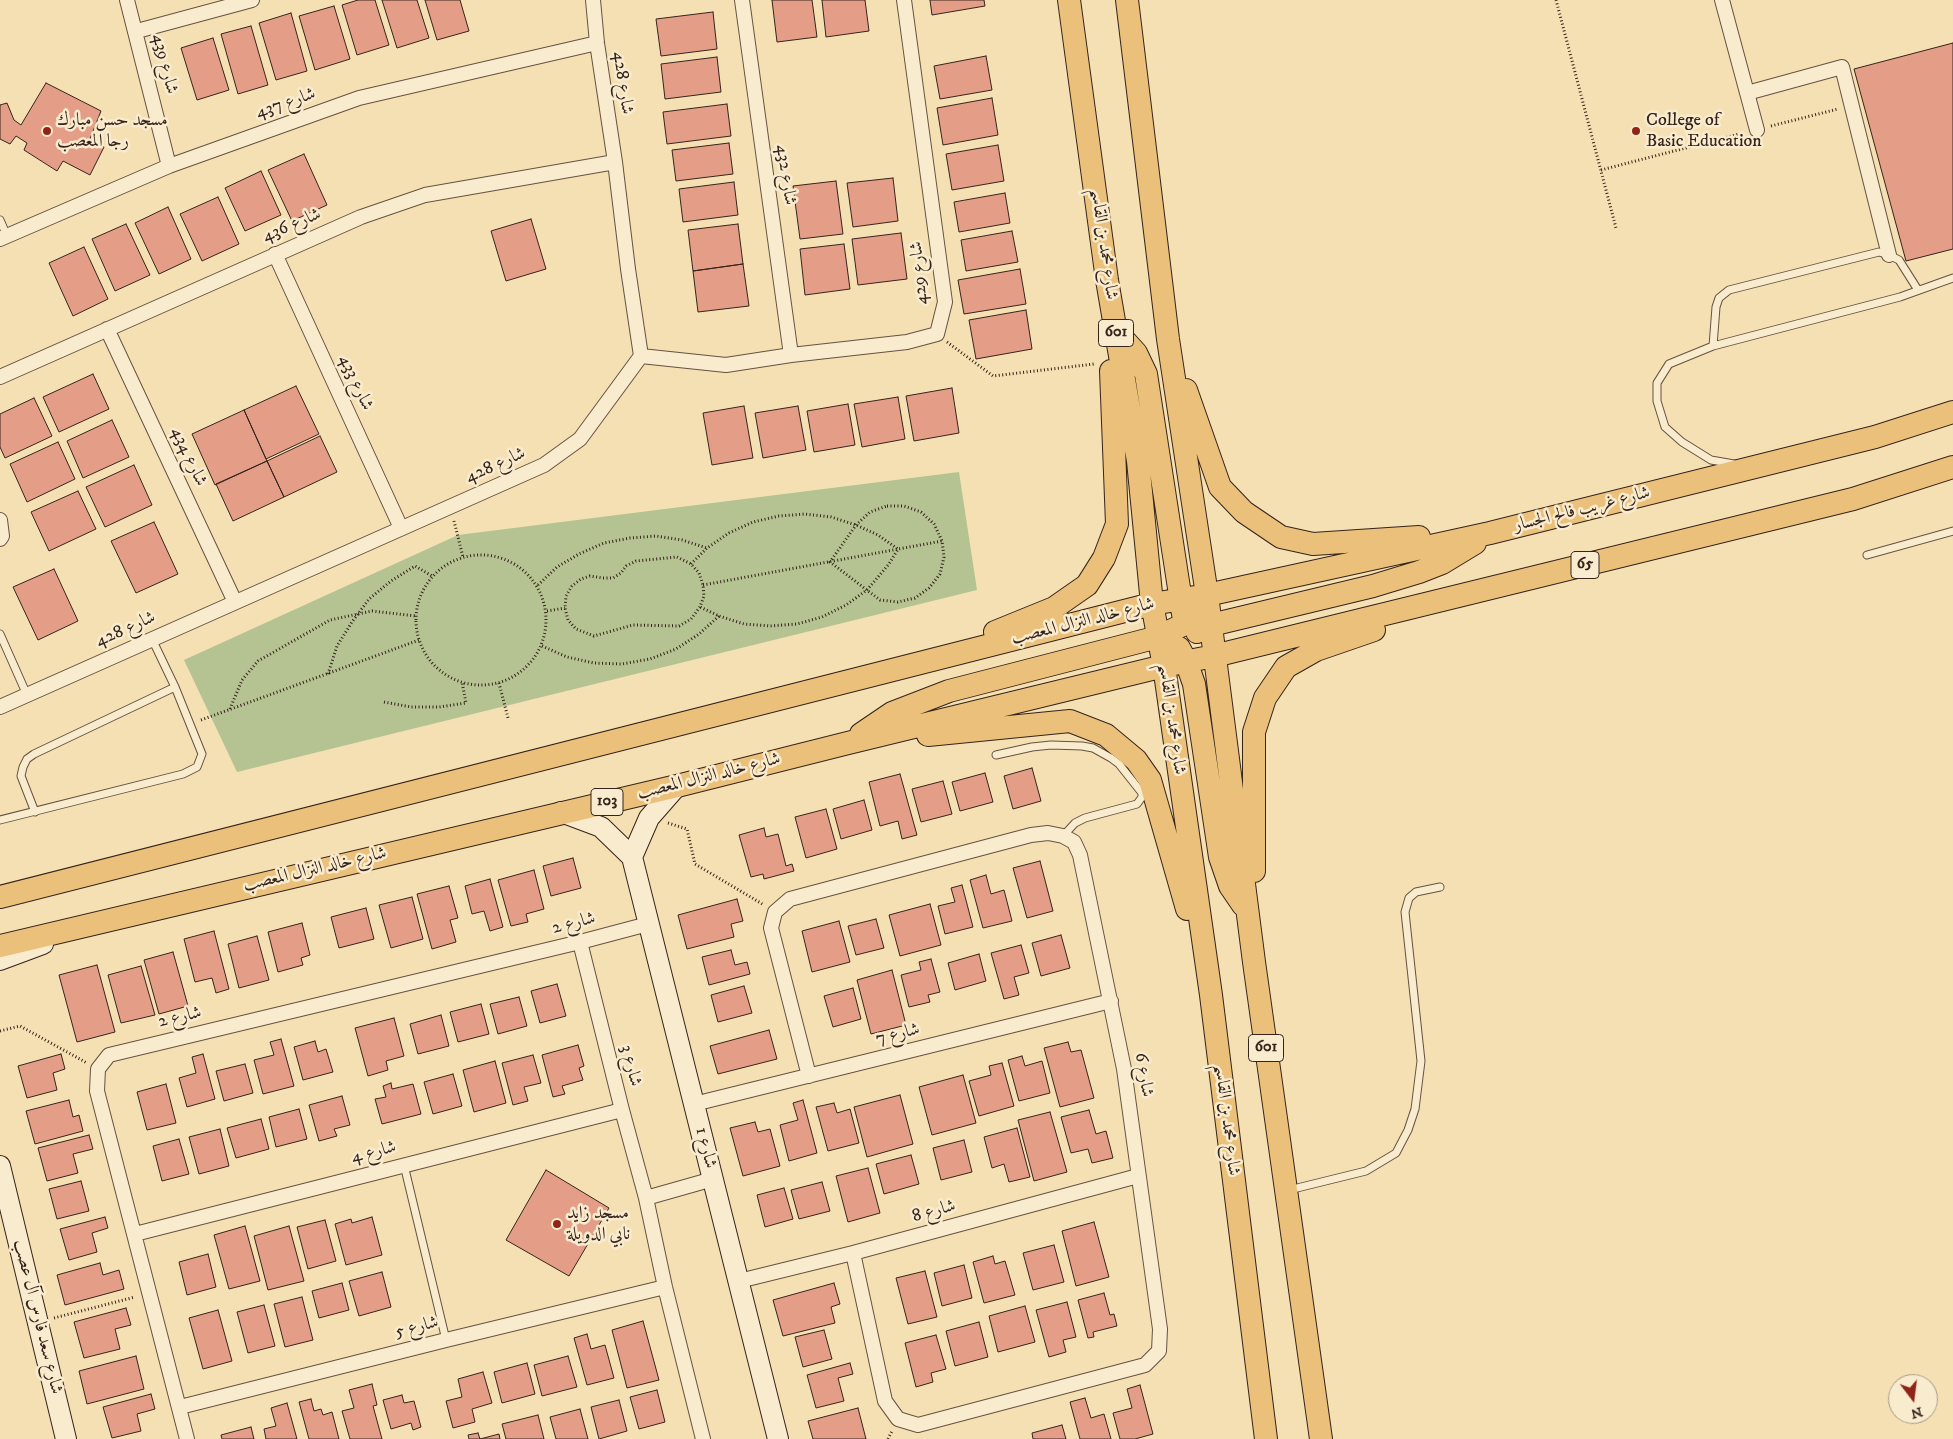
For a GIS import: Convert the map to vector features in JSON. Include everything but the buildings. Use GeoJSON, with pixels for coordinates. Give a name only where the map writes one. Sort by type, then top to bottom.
{"type":"FeatureCollection","features":[{"type":"Feature","properties":{"kind":"main road","name":"شارع محمد بن القاسم"},"geometry":{"type":"LineString","coordinates":[[1069,0],[1107,280],[1138,461],[1152,604],[1180,641],[1214,656],[1254,962],[1321,1439]]}},
{"type":"Feature","properties":{"kind":"main road"},"geometry":{"type":"LineString","coordinates":[[1127,0],[1168,339],[1207,595],[1201,610],[1180,641]]}},
{"type":"Feature","properties":{"kind":"main road"},"geometry":{"type":"LineString","coordinates":[[908,666],[1054,608],[1087,585],[1104,558],[1117,524],[1107,280]]}},
{"type":"Feature","properties":{"kind":"main road"},"geometry":{"type":"LineString","coordinates":[[1116,331],[1136,353],[1146,374],[1181,600],[1180,641],[1194,684],[1220,857],[1230,886],[1247,910]]}},
{"type":"Feature","properties":{"kind":"main road"},"geometry":{"type":"LineString","coordinates":[[1168,339],[1220,487],[1244,512],[1281,537],[1313,544],[1490,533]]}},
{"type":"Feature","properties":{"kind":"main road","name":"شارع غريب فالح الجسار"},"geometry":{"type":"LineString","coordinates":[[1207,595],[1490,533],[1875,437],[1953,412]]}},
{"type":"Feature","properties":{"kind":"main road","name":"65"},"geometry":{"type":"LineString","coordinates":[[1214,656],[1853,499],[1953,467]]}},
{"type":"Feature","properties":{"kind":"main road"},"geometry":{"type":"LineString","coordinates":[[848,743],[892,713],[949,691],[1180,641],[1373,586],[1442,563],[1490,533]]}},
{"type":"Feature","properties":{"kind":"main road"},"geometry":{"type":"LineString","coordinates":[[1254,962],[1254,732],[1265,698],[1286,667],[1316,650],[1495,587]]}},
{"type":"Feature","properties":{"kind":"main road","name":"شارع خالد النزال المعصب"},"geometry":{"type":"LineString","coordinates":[[0,897],[1152,604],[1207,595]]}},
{"type":"Feature","properties":{"kind":"main road","name":"شارع محمد بن القاسم"},"geometry":{"type":"LineString","coordinates":[[1180,641],[1211,995],[1266,1439]]}},
{"type":"Feature","properties":{"kind":"main road"},"geometry":{"type":"LineString","coordinates":[[1180,641],[1214,656]]}},
{"type":"Feature","properties":{"kind":"main road"},"geometry":{"type":"LineString","coordinates":[[848,743],[1070,721],[1106,735],[1136,760],[1150,780],[1211,995]]}},
{"type":"Feature","properties":{"kind":"main road","name":"شارع خالد النزال المعصب"},"geometry":{"type":"LineString","coordinates":[[0,946],[677,786],[848,743]]}},
{"type":"Feature","properties":{"kind":"street","name":"شارع 439"},"geometry":{"type":"LineString","coordinates":[[127,0],[137,31],[169,166]]}},
{"type":"Feature","properties":{"kind":"street"},"geometry":{"type":"LineString","coordinates":[[137,31],[252,0]]}},
{"type":"Feature","properties":{"kind":"street","name":"شارع 428"},"geometry":{"type":"LineString","coordinates":[[0,707],[544,465],[580,439],[641,356],[597,43],[593,0]]}},
{"type":"Feature","properties":{"kind":"street","name":"شارع 432"},"geometry":{"type":"LineString","coordinates":[[742,0],[791,355]]}},
{"type":"Feature","properties":{"kind":"street","name":"شارع 429"},"geometry":{"type":"LineString","coordinates":[[904,0],[945,302],[937,334]]}},
{"type":"Feature","properties":{"kind":"street"},"geometry":{"type":"LineString","coordinates":[[1722,0],[1757,130]]}},
{"type":"Feature","properties":{"kind":"street","name":"شارع 437"},"geometry":{"type":"LineString","coordinates":[[4,238],[169,166],[359,98],[597,43]]}},
{"type":"Feature","properties":{"kind":"street"},"geometry":{"type":"LineString","coordinates":[[1747,93],[1842,67],[1889,255]]}},
{"type":"Feature","properties":{"kind":"street","name":"شارع 436"},"geometry":{"type":"LineString","coordinates":[[0,377],[361,217],[425,195],[615,162]]}},
{"type":"Feature","properties":{"kind":"street","name":"شارع 433"},"geometry":{"type":"LineString","coordinates":[[275,254],[401,528]]}},
{"type":"Feature","properties":{"kind":"street","name":"شارع 434"},"geometry":{"type":"LineString","coordinates":[[107,329],[235,602]]}},
{"type":"Feature","properties":{"kind":"street"},"geometry":{"type":"LineString","coordinates":[[641,356],[726,365],[791,355],[907,342],[937,334]]}},
{"type":"Feature","properties":{"kind":"street"},"geometry":{"type":"LineString","coordinates":[[0,520],[2,536],[0,539]]}},
{"type":"Feature","properties":{"kind":"street"},"geometry":{"type":"LineString","coordinates":[[561,812],[601,827],[632,857],[650,818],[677,786]]}},
{"type":"Feature","properties":{"kind":"street"},"geometry":{"type":"LineString","coordinates":[[809,1076],[771,928],[775,912],[790,899],[1031,835],[1048,832],[1063,836]]}},
{"type":"Feature","properties":{"kind":"street","name":"شارع 6"},"geometry":{"type":"LineString","coordinates":[[853,1253],[885,1401],[898,1419],[918,1425],[1145,1366],[1159,1351],[1160,1329],[1124,1069],[1080,855],[1074,842],[1063,836]]}},
{"type":"Feature","properties":{"kind":"street","name":"شارع 1"},"geometry":{"type":"LineString","coordinates":[[632,857],[778,1439]]}},
{"type":"Feature","properties":{"kind":"street"},"geometry":{"type":"LineString","coordinates":[[0,960],[118,917]]}},
{"type":"Feature","properties":{"kind":"street","name":"شارع 2"},"geometry":{"type":"LineString","coordinates":[[98,1069],[109,1055],[648,924]]}},
{"type":"Feature","properties":{"kind":"street","name":"شارع 3"},"geometry":{"type":"LineString","coordinates":[[580,942],[646,1198],[665,1287],[703,1439]]}},
{"type":"Feature","properties":{"kind":"street","name":"شارع 7"},"geometry":{"type":"LineString","coordinates":[[694,1104],[1111,1001]]}},
{"type":"Feature","properties":{"kind":"street"},"geometry":{"type":"LineString","coordinates":[[98,1069],[97,1091],[187,1439]]}},
{"type":"Feature","properties":{"kind":"street","name":"شارع 4"},"geometry":{"type":"LineString","coordinates":[[135,1234],[622,1110]]}},
{"type":"Feature","properties":{"kind":"street","name":"شارع سعد فارس آل عصب"},"geometry":{"type":"LineString","coordinates":[[0,1166],[66,1439]]}},
{"type":"Feature","properties":{"kind":"street","name":"شارع 8"},"geometry":{"type":"LineString","coordinates":[[739,1281],[853,1253],[1138,1176]]}},
{"type":"Feature","properties":{"kind":"street"},"geometry":{"type":"LineString","coordinates":[[646,1198],[713,1179]]}},
{"type":"Feature","properties":{"kind":"street","name":"شارع 5"},"geometry":{"type":"LineString","coordinates":[[180,1407],[665,1287]]}},
{"type":"Feature","properties":{"kind":"lane"},"geometry":{"type":"LineString","coordinates":[[0,220],[4,238]]}},
{"type":"Feature","properties":{"kind":"lane"},"geometry":{"type":"LineString","coordinates":[[1713,346],[1716,307],[1719,298],[1729,290],[1879,252],[1899,260],[1918,290]]}},
{"type":"Feature","properties":{"kind":"lane"},"geometry":{"type":"LineString","coordinates":[[1755,467],[1711,460],[1682,442],[1665,427],[1657,401],[1657,383],[1669,364],[1713,346],[1900,297],[1953,278]]}},
{"type":"Feature","properties":{"kind":"lane"},"geometry":{"type":"LineString","coordinates":[[1867,555],[1953,531]]}},
{"type":"Feature","properties":{"kind":"lane"},"geometry":{"type":"LineString","coordinates":[[0,634],[27,695]]}},
{"type":"Feature","properties":{"kind":"lane"},"geometry":{"type":"LineString","coordinates":[[0,820],[183,774],[197,767],[202,754],[175,687],[152,639]]}},
{"type":"Feature","properties":{"kind":"lane"},"geometry":{"type":"LineString","coordinates":[[35,812],[21,776],[27,759],[175,687]]}},
{"type":"Feature","properties":{"kind":"lane"},"geometry":{"type":"LineString","coordinates":[[996,755],[1051,745],[1076,745],[1093,748],[1119,764],[1142,792],[1142,797],[1137,804],[1085,818],[1075,823],[1063,836]]}},
{"type":"Feature","properties":{"kind":"lane"},"geometry":{"type":"LineString","coordinates":[[1286,1190],[1366,1171],[1396,1153],[1404,1138],[1415,1109],[1421,1061],[1406,912],[1409,898],[1416,892],[1440,887]]}},
{"type":"Feature","properties":{"kind":"lane"},"geometry":{"type":"LineString","coordinates":[[404,1165],[446,1340]]}},
{"type":"Feature","properties":{"kind":"path"},"geometry":{"type":"LineString","coordinates":[[1556,0],[1616,228]]}},
{"type":"Feature","properties":{"kind":"path"},"geometry":{"type":"LineString","coordinates":[[1600,170],[1853,106]]}},
{"type":"Feature","properties":{"kind":"path"},"geometry":{"type":"LineString","coordinates":[[937,334],[993,376],[1110,362]]}},
{"type":"Feature","properties":{"kind":"path"},"geometry":{"type":"LineString","coordinates":[[887,506],[904,506],[921,512],[934,524],[942,541],[944,557],[940,574],[930,588],[915,598],[898,602],[880,600],[830,562],[856,525],[870,512],[887,506]]}},
{"type":"Feature","properties":{"kind":"path"},"geometry":{"type":"LineString","coordinates":[[450,507],[463,556]]}},
{"type":"Feature","properties":{"kind":"path"},"geometry":{"type":"LineString","coordinates":[[691,564],[708,548],[729,533],[753,522],[779,516],[805,514],[831,517],[856,525],[878,535],[898,549]]}},
{"type":"Feature","properties":{"kind":"path"},"geometry":{"type":"LineString","coordinates":[[538,585],[557,567],[579,554],[604,543],[656,536],[682,540],[708,548]]}},
{"type":"Feature","properties":{"kind":"path"},"geometry":{"type":"LineString","coordinates":[[703,585],[942,541]]}},
{"type":"Feature","properties":{"kind":"path"},"geometry":{"type":"LineString","coordinates":[[700,607],[719,616],[744,624],[770,626],[797,624],[822,617],[846,605],[867,590],[889,564],[898,549]]}},
{"type":"Feature","properties":{"kind":"path"},"geometry":{"type":"LineString","coordinates":[[480,554],[497,556],[513,562],[527,572],[538,585],[547,611],[547,629],[542,646],[532,662],[517,675],[499,683],[480,685],[462,682],[448,676],[435,666],[425,654],[419,640],[415,624],[417,606],[422,590],[432,576],[446,564],[463,556],[480,554]]}},
{"type":"Feature","properties":{"kind":"path"},"geometry":{"type":"LineString","coordinates":[[677,557],[691,564],[699,573],[704,596],[700,607],[691,618],[679,626],[633,625],[594,636],[576,629],[568,620],[565,608],[566,596],[572,586],[581,579],[590,576],[613,578],[621,573],[626,566],[636,561],[677,557]]}},
{"type":"Feature","properties":{"kind":"path"},"geometry":{"type":"LineString","coordinates":[[328,674],[338,646],[369,599],[391,581],[415,566],[432,576]]}},
{"type":"Feature","properties":{"kind":"path"},"geometry":{"type":"LineString","coordinates":[[547,611],[565,608]]}},
{"type":"Feature","properties":{"kind":"path"},"geometry":{"type":"LineString","coordinates":[[230,709],[242,680],[258,661],[330,620],[372,611],[416,616]]}},
{"type":"Feature","properties":{"kind":"path"},"geometry":{"type":"LineString","coordinates":[[542,646],[567,657],[594,663],[631,662],[650,659],[676,649],[699,634],[719,616]]}},
{"type":"Feature","properties":{"kind":"path"},"geometry":{"type":"LineString","coordinates":[[190,724],[419,640]]}},
{"type":"Feature","properties":{"kind":"path"},"geometry":{"type":"LineString","coordinates":[[384,702],[411,707],[439,707],[466,702],[462,682]]}},
{"type":"Feature","properties":{"kind":"path"},"geometry":{"type":"LineString","coordinates":[[499,683],[508,718]]}},
{"type":"Feature","properties":{"kind":"path"},"geometry":{"type":"LineString","coordinates":[[650,818],[687,829],[695,864],[775,912]]}},
{"type":"Feature","properties":{"kind":"path"},"geometry":{"type":"LineString","coordinates":[[0,1031],[20,1026],[98,1069]]}},
{"type":"Feature","properties":{"kind":"path"},"geometry":{"type":"LineString","coordinates":[[38,1323],[150,1293]]}},
{"type":"Feature","properties":{"kind":"green space"},"geometry":{"type":"Polygon","coordinates":[[[959,472],[977,590],[237,772],[184,660],[458,535],[959,472]]]}},
{"type":"Feature","properties":{"kind":"place","name":"مسجد حسن مبارك رجا المعصب"},"geometry":{"type":"Point","coordinates":[47,131]}},
{"type":"Feature","properties":{"kind":"place","name":"College of Basic Education"},"geometry":{"type":"Point","coordinates":[1636,131]}},
{"type":"Feature","properties":{"kind":"place","name":"مسجد زايد نابي الدويلة"},"geometry":{"type":"Point","coordinates":[557,1224]}}]}
